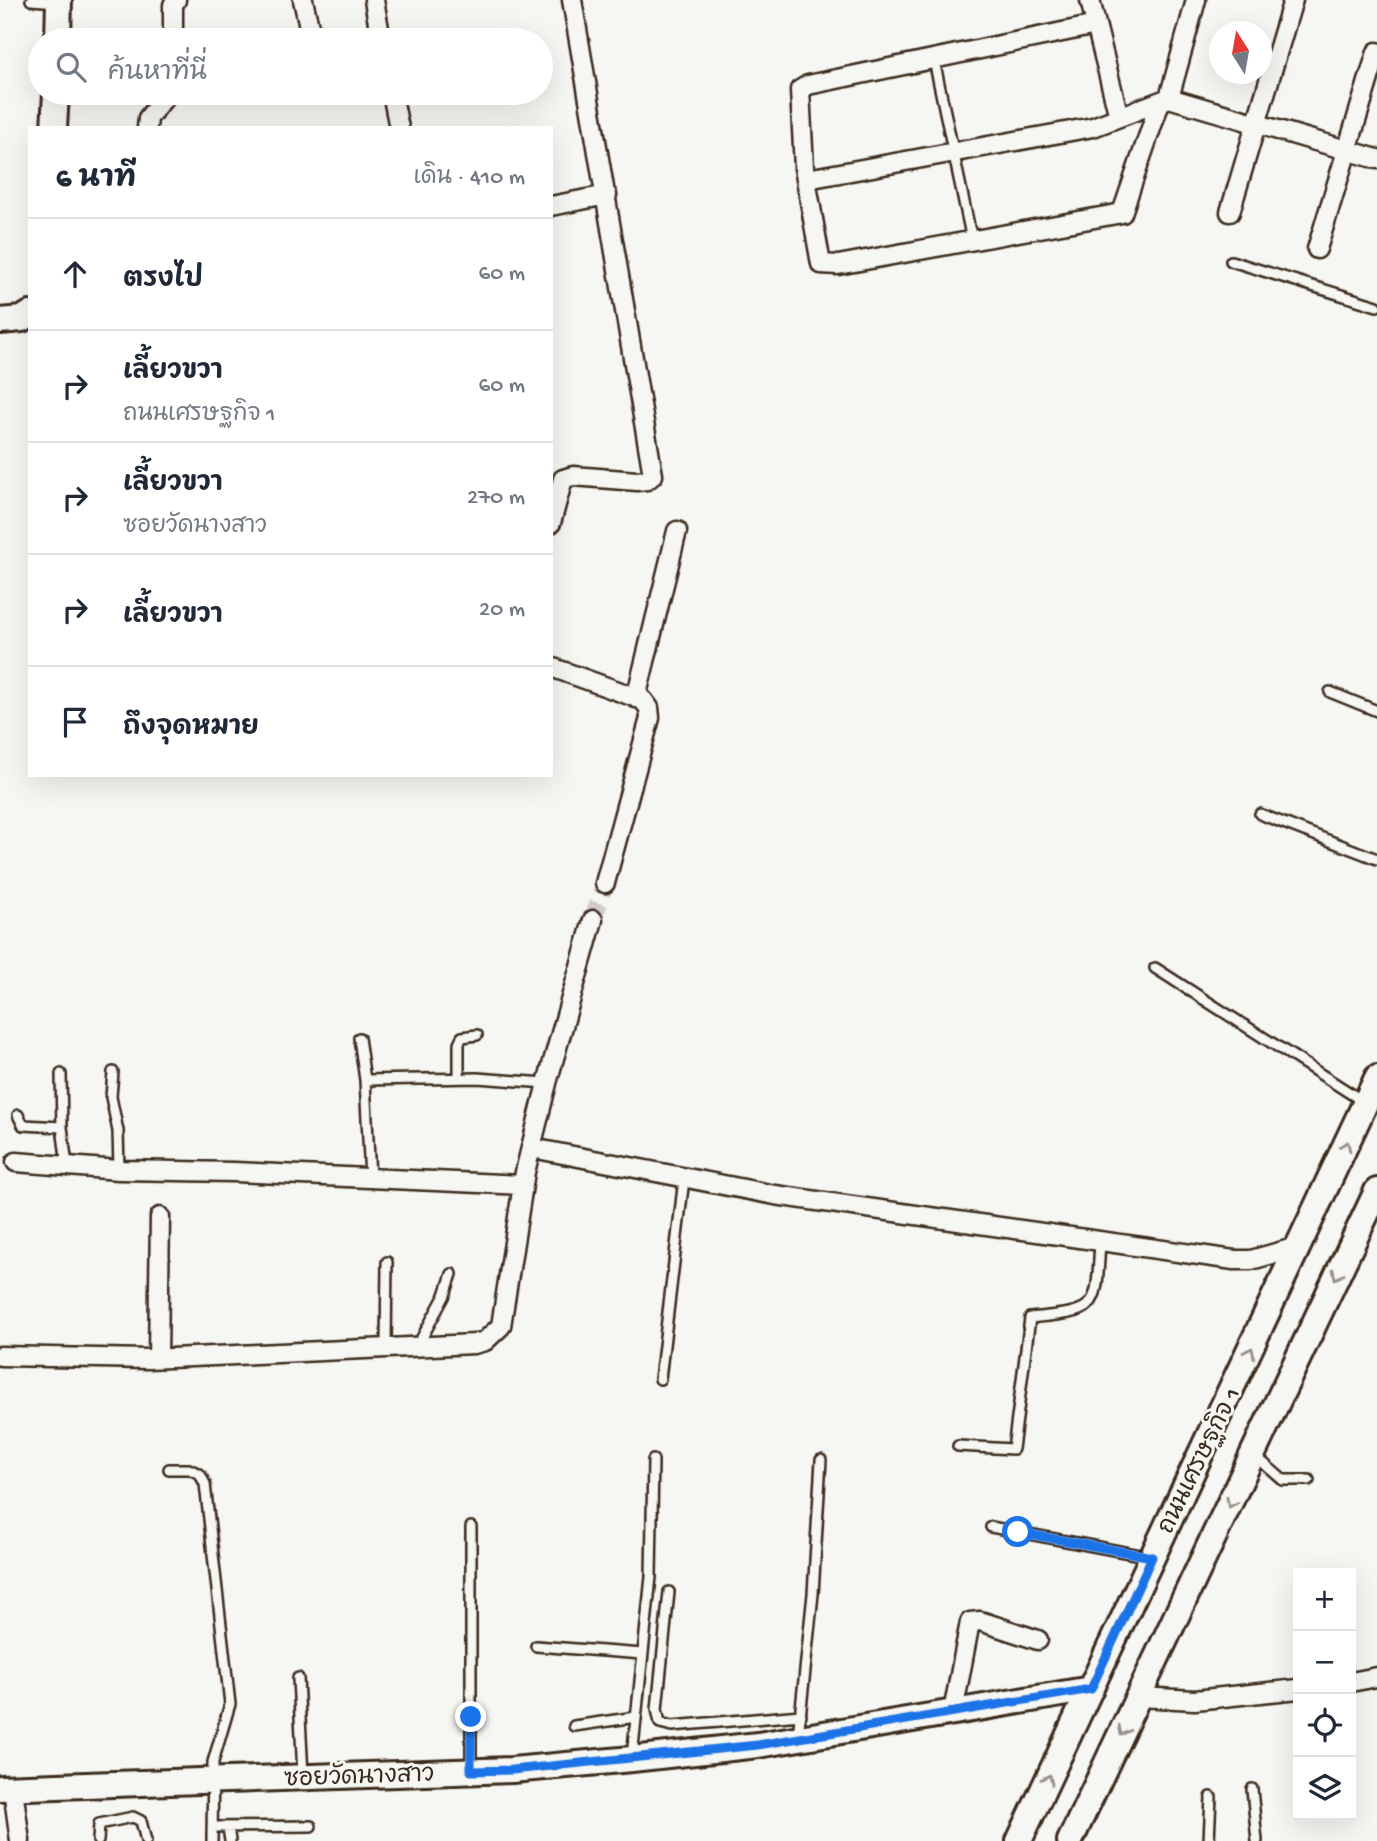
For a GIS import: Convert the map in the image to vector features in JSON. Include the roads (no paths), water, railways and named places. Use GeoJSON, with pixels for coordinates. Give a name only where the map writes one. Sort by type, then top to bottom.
{"type":"FeatureCollection","features":[{"type":"Feature","properties":{"kind":"main road"},"geometry":{"type":"LineString","coordinates":[[58,28],[59,1]]}},
{"type":"Feature","properties":{"kind":"main road"},"geometry":{"type":"LineString","coordinates":[[54,126],[55,105]]}},
{"type":"Feature","properties":{"kind":"main road"},"geometry":{"type":"LineString","coordinates":[[0,321],[22,319],[28,315]]}},
{"type":"Feature","properties":{"kind":"main road","name":"ถนนเศรษฐกิจ 1"},"geometry":{"type":"LineString","coordinates":[[1019,1841],[1301,1246],[1377,1078]]}},
{"type":"Feature","properties":{"kind":"main road","name":"ถนนเศรษฐกิจ 1"},"geometry":{"type":"LineString","coordinates":[[1078,1834],[1139,1697],[1254,1454],[1367,1230],[1377,1191]]}},
{"type":"Feature","properties":{"kind":"main road","name":"ซอยวัดนางสาว"},"geometry":{"type":"LineString","coordinates":[[7,1788],[471,1771],[632,1759],[799,1727],[953,1712],[1091,1689]]}},
{"type":"Feature","properties":{"kind":"street"},"geometry":{"type":"LineString","coordinates":[[173,28],[173,5],[176,0]]}},
{"type":"Feature","properties":{"kind":"street"},"geometry":{"type":"LineString","coordinates":[[303,0],[309,28]]}},
{"type":"Feature","properties":{"kind":"street"},"geometry":{"type":"LineString","coordinates":[[374,0],[380,28]]}},
{"type":"Feature","properties":{"kind":"street"},"geometry":{"type":"LineString","coordinates":[[553,516],[563,479],[573,476],[637,481],[647,480],[653,475],[572,0]]}},
{"type":"Feature","properties":{"kind":"street"},"geometry":{"type":"LineString","coordinates":[[1090,0],[1119,117]]}},
{"type":"Feature","properties":{"kind":"street"},"geometry":{"type":"LineString","coordinates":[[1096,25],[808,85],[800,90],[798,101],[807,179],[821,264],[838,265],[1122,213],[1165,100],[1196,0]]}},
{"type":"Feature","properties":{"kind":"street"},"geometry":{"type":"LineString","coordinates":[[1230,212],[1293,0]]}},
{"type":"Feature","properties":{"kind":"street"},"geometry":{"type":"LineString","coordinates":[[1317,249],[1377,52]]}},
{"type":"Feature","properties":{"kind":"street"},"geometry":{"type":"LineString","coordinates":[[807,179],[1093,127],[1165,100],[1377,159]]}},
{"type":"Feature","properties":{"kind":"street"},"geometry":{"type":"LineString","coordinates":[[147,126],[148,118],[159,105]]}},
{"type":"Feature","properties":{"kind":"street"},"geometry":{"type":"LineString","coordinates":[[394,105],[399,126]]}},
{"type":"Feature","properties":{"kind":"street"},"geometry":{"type":"LineString","coordinates":[[553,206],[607,195]]}},
{"type":"Feature","properties":{"kind":"street"},"geometry":{"type":"LineString","coordinates":[[636,698],[677,531]]}},
{"type":"Feature","properties":{"kind":"street"},"geometry":{"type":"LineString","coordinates":[[553,668],[636,698],[649,708],[650,718],[605,883]]}},
{"type":"Feature","properties":{"kind":"street"},"geometry":{"type":"LineString","coordinates":[[0,1356],[158,1357],[386,1346],[417,1347],[485,1341],[501,1326],[523,1185],[547,1083],[593,920]]}},
{"type":"Feature","properties":{"kind":"street"},"geometry":{"type":"LineString","coordinates":[[532,1148],[775,1195],[1243,1261],[1301,1246]]}},
{"type":"Feature","properties":{"kind":"street"},"geometry":{"type":"LineString","coordinates":[[16,1162],[119,1170],[523,1185]]}},
{"type":"Feature","properties":{"kind":"street"},"geometry":{"type":"LineString","coordinates":[[158,1357],[160,1217]]}},
{"type":"Feature","properties":{"kind":"street"},"geometry":{"type":"LineString","coordinates":[[953,1712],[970,1622],[980,1621],[1038,1640]]}},
{"type":"Feature","properties":{"kind":"street"},"geometry":{"type":"LineString","coordinates":[[1356,1681],[1377,1677]]}},
{"type":"Feature","properties":{"kind":"street"},"geometry":{"type":"LineString","coordinates":[[1139,1697],[1195,1700],[1293,1690]]}},
{"type":"Feature","properties":{"kind":"street"},"geometry":{"type":"LineString","coordinates":[[7,1788],[20,1841]]}},
{"type":"Feature","properties":{"kind":"lane"},"geometry":{"type":"LineString","coordinates":[[31,0],[59,1]]}},
{"type":"Feature","properties":{"kind":"lane"},"geometry":{"type":"LineString","coordinates":[[934,60],[972,240]]}},
{"type":"Feature","properties":{"kind":"lane"},"geometry":{"type":"LineString","coordinates":[[1231,261],[1377,306]]}},
{"type":"Feature","properties":{"kind":"lane"},"geometry":{"type":"LineString","coordinates":[[1330,692],[1377,711]]}},
{"type":"Feature","properties":{"kind":"lane"},"geometry":{"type":"LineString","coordinates":[[1260,814],[1377,859]]}},
{"type":"Feature","properties":{"kind":"lane"},"geometry":{"type":"LineString","coordinates":[[1155,968],[1366,1103]]}},
{"type":"Feature","properties":{"kind":"lane"},"geometry":{"type":"LineString","coordinates":[[459,1078],[459,1043],[462,1037],[477,1035]]}},
{"type":"Feature","properties":{"kind":"lane"},"geometry":{"type":"LineString","coordinates":[[359,1038],[365,1080],[370,1178]]}},
{"type":"Feature","properties":{"kind":"lane"},"geometry":{"type":"LineString","coordinates":[[113,1072],[111,1097],[118,1131],[119,1170]]}},
{"type":"Feature","properties":{"kind":"lane"},"geometry":{"type":"LineString","coordinates":[[61,1074],[62,1128],[67,1165]]}},
{"type":"Feature","properties":{"kind":"lane"},"geometry":{"type":"LineString","coordinates":[[365,1080],[459,1078],[547,1083]]}},
{"type":"Feature","properties":{"kind":"lane"},"geometry":{"type":"LineString","coordinates":[[18,1115],[23,1125],[62,1128]]}},
{"type":"Feature","properties":{"kind":"lane"},"geometry":{"type":"LineString","coordinates":[[660,1379],[684,1179]]}},
{"type":"Feature","properties":{"kind":"lane"},"geometry":{"type":"LineString","coordinates":[[958,1446],[1013,1449],[1030,1318],[1077,1313],[1089,1306],[1097,1294],[1100,1241]]}},
{"type":"Feature","properties":{"kind":"lane"},"geometry":{"type":"LineString","coordinates":[[386,1346],[387,1262]]}},
{"type":"Feature","properties":{"kind":"lane"},"geometry":{"type":"LineString","coordinates":[[417,1347],[445,1295],[452,1274]]}},
{"type":"Feature","properties":{"kind":"lane"},"geometry":{"type":"LineString","coordinates":[[1254,1454],[1283,1480],[1310,1480]]}},
{"type":"Feature","properties":{"kind":"lane"},"geometry":{"type":"LineString","coordinates":[[632,1759],[651,1577],[653,1460]]}},
{"type":"Feature","properties":{"kind":"lane"},"geometry":{"type":"LineString","coordinates":[[669,1592],[657,1709],[660,1723],[672,1726],[799,1727],[813,1594],[821,1460]]}},
{"type":"Feature","properties":{"kind":"lane"},"geometry":{"type":"LineString","coordinates":[[169,1469],[189,1469],[200,1474],[205,1485],[230,1704],[215,1752],[212,1841]]}},
{"type":"Feature","properties":{"kind":"lane"},"geometry":{"type":"LineString","coordinates":[[471,1527],[471,1771]]}},
{"type":"Feature","properties":{"kind":"lane"},"geometry":{"type":"LineString","coordinates":[[991,1527],[1152,1557]]}},
{"type":"Feature","properties":{"kind":"lane"},"geometry":{"type":"LineString","coordinates":[[536,1646],[643,1654]]}},
{"type":"Feature","properties":{"kind":"lane"},"geometry":{"type":"LineString","coordinates":[[298,1678],[303,1776]]}},
{"type":"Feature","properties":{"kind":"lane"},"geometry":{"type":"LineString","coordinates":[[574,1726],[636,1717]]}},
{"type":"Feature","properties":{"kind":"lane"},"geometry":{"type":"LineString","coordinates":[[1252,1789],[1257,1841]]}},
{"type":"Feature","properties":{"kind":"lane"},"geometry":{"type":"LineString","coordinates":[[1209,1841],[1211,1797]]}},
{"type":"Feature","properties":{"kind":"lane"},"geometry":{"type":"LineString","coordinates":[[98,1841],[99,1824],[133,1817],[141,1821],[146,1841]]}},
{"type":"Feature","properties":{"kind":"lane"},"geometry":{"type":"LineString","coordinates":[[213,1827],[311,1826]]}},
{"type":"Feature","properties":{"kind":"lane"},"geometry":{"type":"LineString","coordinates":[[228,1827],[230,1841]]}},
{"type":"Feature","properties":{"kind":"tunnel"},"geometry":{"type":"LineString","coordinates":[[593,920],[605,883]]}}]}
